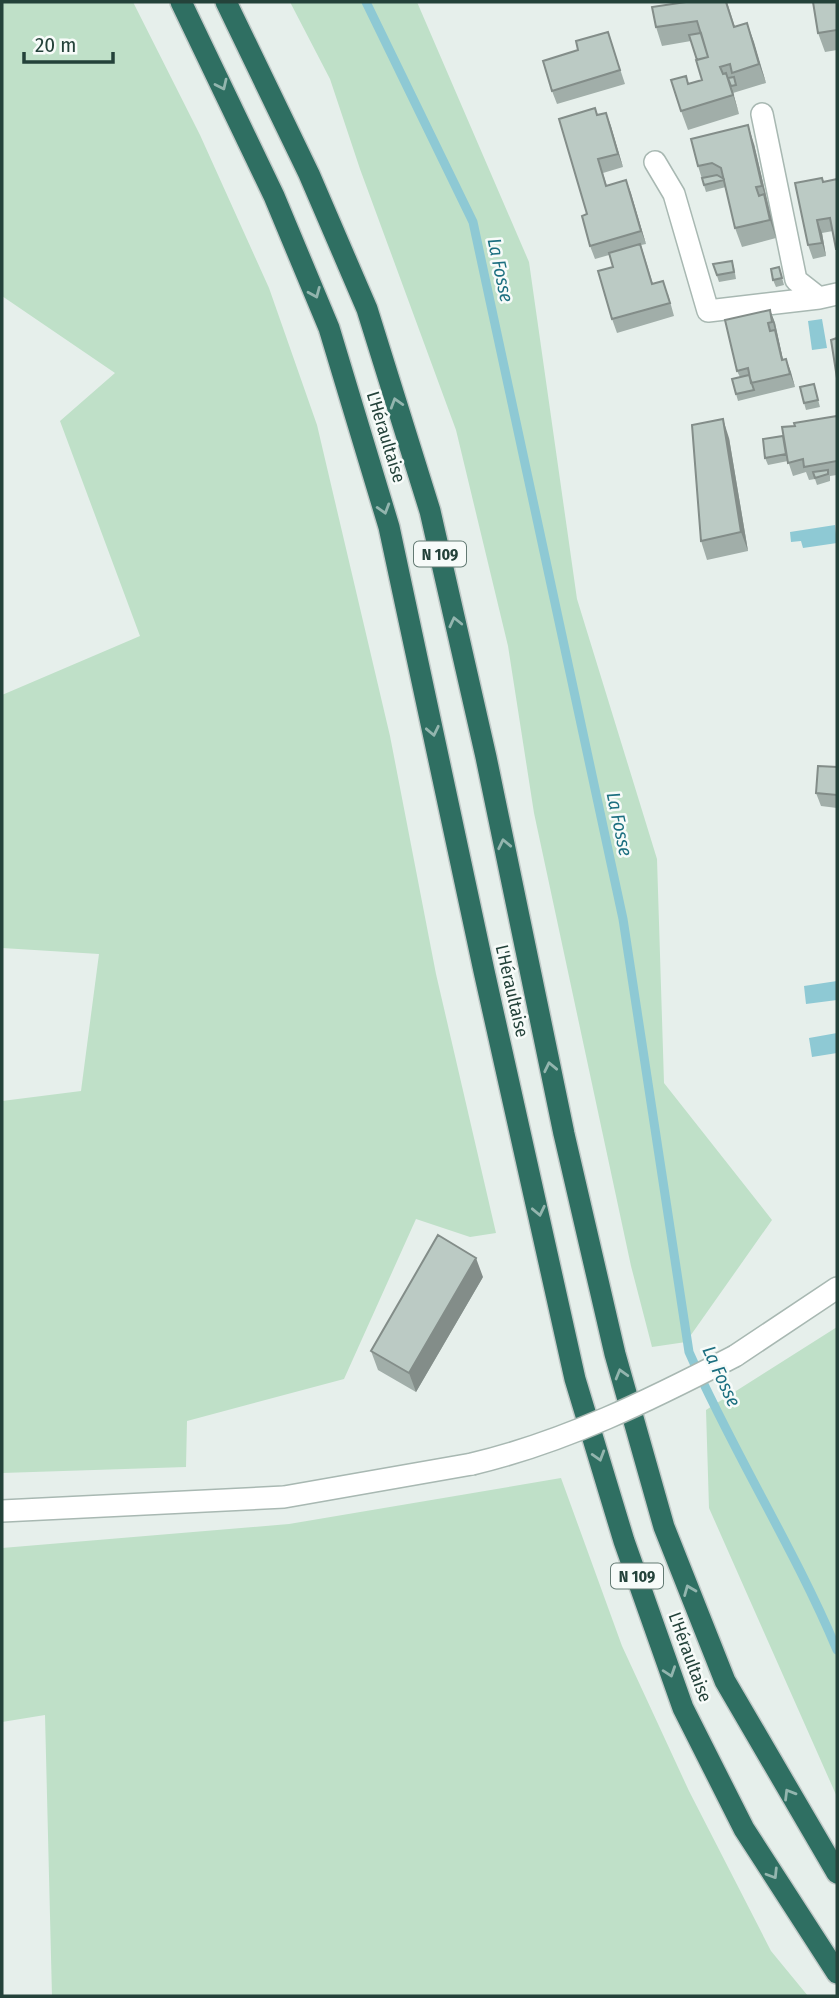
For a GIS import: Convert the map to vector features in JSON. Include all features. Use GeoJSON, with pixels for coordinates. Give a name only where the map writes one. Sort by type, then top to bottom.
{"type":"FeatureCollection","features":[{"type":"Feature","properties":{"kind":"highway","name":"L'Héraultaise"},"geometry":{"type":"LineString","coordinates":[[181,2],[274,195],[329,328],[389,527],[575,1379],[624,1541],[683,1707],[744,1829],[837,1973]]}},
{"type":"Feature","properties":{"kind":"highway","name":"L'Héraultaise"},"geometry":{"type":"LineString","coordinates":[[226,2],[309,174],[367,309],[430,511],[486,757],[576,1186],[615,1354],[664,1527],[725,1681],[837,1874]]}},
{"type":"Feature","properties":{"kind":"street"},"geometry":{"type":"LineString","coordinates":[[762,114],[796,280],[828,296]]}},
{"type":"Feature","properties":{"kind":"street"},"geometry":{"type":"LineString","coordinates":[[655,162],[674,194],[708,312],[828,296]]}},
{"type":"Feature","properties":{"kind":"street"},"geometry":{"type":"LineString","coordinates":[[2,1511],[284,1497],[472,1464],[549,1443],[653,1399],[734,1356],[837,1289]]}},
{"type":"Feature","properties":{"kind":"green space"},"geometry":{"type":"Polygon","coordinates":[[[2,2],[133,2],[200,135],[269,288],[317,425],[390,736],[436,974],[496,1233],[470,1237],[416,1219],[344,1379],[187,1421],[186,1467],[2,1473],[2,1101],[81,1091],[99,954],[2,948],[2,695],[140,636],[60,421],[115,373],[2,296],[2,2]]]}},
{"type":"Feature","properties":{"kind":"green space"},"geometry":{"type":"Polygon","coordinates":[[[290,2],[417,2],[529,262],[577,599],[657,859],[664,1083],[772,1220],[686,1342],[652,1347],[631,1266],[534,813],[508,646],[456,430],[360,169],[330,79],[290,2]]]}},
{"type":"Feature","properties":{"kind":"green space"},"geometry":{"type":"Polygon","coordinates":[[[837,1327],[837,1797],[709,1508],[706,1410],[837,1327]]]}},
{"type":"Feature","properties":{"kind":"green space"},"geometry":{"type":"Polygon","coordinates":[[[561,1478],[622,1646],[689,1791],[771,1951],[808,1996],[52,1996],[45,1715],[2,1722],[2,1548],[289,1524],[561,1478]]]}},
{"type":"Feature","properties":{"kind":"water"},"geometry":{"type":"Polygon","coordinates":[[[822,319],[827,348],[812,350],[808,321],[822,319]]]}},
{"type":"Feature","properties":{"kind":"water"},"geometry":{"type":"Polygon","coordinates":[[[835,525],[837,543],[803,548],[801,541],[791,542],[790,532],[835,525]]]}},
{"type":"Feature","properties":{"kind":"water"},"geometry":{"type":"Polygon","coordinates":[[[837,981],[837,1000],[806,1004],[804,986],[837,981]]]}},
{"type":"Feature","properties":{"kind":"water"},"geometry":{"type":"Polygon","coordinates":[[[837,1033],[837,1053],[812,1057],[809,1038],[837,1033]]]}},
{"type":"Feature","properties":{"kind":"building"},"geometry":{"type":"Polygon","coordinates":[[[686,2],[726,2],[734,27],[747,23],[759,64],[732,73],[730,64],[720,67],[723,74],[726,73],[733,95],[681,111],[671,80],[686,76],[688,84],[702,80],[696,60],[708,57],[697,21],[656,27],[652,7],[686,2]]]}},
{"type":"Feature","properties":{"kind":"building"},"geometry":{"type":"Polygon","coordinates":[[[813,2],[837,2],[837,30],[818,33],[813,2]]]}},
{"type":"Feature","properties":{"kind":"building"},"geometry":{"type":"Polygon","coordinates":[[[608,32],[620,70],[552,91],[543,61],[578,50],[576,41],[608,32]]]}},
{"type":"Feature","properties":{"kind":"building"},"geometry":{"type":"Polygon","coordinates":[[[701,33],[708,57],[697,60],[689,35],[701,33]]]}},
{"type":"Feature","properties":{"kind":"building"},"geometry":{"type":"Polygon","coordinates":[[[734,77],[736,85],[731,86],[728,78],[734,77]]]}},
{"type":"Feature","properties":{"kind":"building"},"geometry":{"type":"Polygon","coordinates":[[[595,108],[597,115],[606,113],[618,154],[598,159],[606,186],[626,180],[641,231],[590,246],[582,216],[587,214],[559,119],[595,108]]]}},
{"type":"Feature","properties":{"kind":"building"},"geometry":{"type":"Polygon","coordinates":[[[748,125],[762,186],[756,187],[759,196],[764,194],[770,220],[735,228],[721,168],[712,163],[698,166],[691,139],[748,125]]]}},
{"type":"Feature","properties":{"kind":"building"},"geometry":{"type":"Polygon","coordinates":[[[717,175],[724,180],[704,185],[702,178],[717,175]]]}},
{"type":"Feature","properties":{"kind":"building"},"geometry":{"type":"Polygon","coordinates":[[[822,178],[823,182],[837,179],[837,249],[830,218],[817,220],[822,243],[808,245],[795,183],[822,178]]]}},
{"type":"Feature","properties":{"kind":"building"},"geometry":{"type":"Polygon","coordinates":[[[640,244],[652,284],[663,281],[670,303],[612,319],[598,271],[613,267],[609,253],[640,244]]]}},
{"type":"Feature","properties":{"kind":"building"},"geometry":{"type":"Polygon","coordinates":[[[732,261],[734,272],[717,275],[713,264],[732,261]]]}},
{"type":"Feature","properties":{"kind":"building"},"geometry":{"type":"Polygon","coordinates":[[[779,267],[782,278],[773,280],[771,269],[779,267]]]}},
{"type":"Feature","properties":{"kind":"building"},"geometry":{"type":"Polygon","coordinates":[[[770,310],[770,331],[775,330],[782,360],[786,359],[790,374],[751,383],[748,368],[737,371],[725,320],[770,310]]]}},
{"type":"Feature","properties":{"kind":"building"},"geometry":{"type":"Polygon","coordinates":[[[837,338],[837,378],[831,340],[837,338]]]}},
{"type":"Feature","properties":{"kind":"building"},"geometry":{"type":"Polygon","coordinates":[[[749,375],[754,390],[736,394],[732,379],[749,375]]]}},
{"type":"Feature","properties":{"kind":"building"},"geometry":{"type":"Polygon","coordinates":[[[814,384],[818,400],[804,403],[800,387],[814,384]]]}},
{"type":"Feature","properties":{"kind":"building"},"geometry":{"type":"Polygon","coordinates":[[[837,416],[837,461],[804,467],[803,459],[788,463],[782,427],[837,416]]]}},
{"type":"Feature","properties":{"kind":"building"},"geometry":{"type":"Polygon","coordinates":[[[723,419],[741,532],[701,541],[692,425],[723,419]]]}},
{"type":"Feature","properties":{"kind":"building"},"geometry":{"type":"Polygon","coordinates":[[[783,436],[786,454],[765,458],[763,439],[783,436]]]}},
{"type":"Feature","properties":{"kind":"building"},"geometry":{"type":"Polygon","coordinates":[[[828,470],[828,474],[815,478],[813,472],[828,470]]]}},
{"type":"Feature","properties":{"kind":"building"},"geometry":{"type":"Polygon","coordinates":[[[818,766],[837,767],[837,795],[816,793],[818,766]]]}},
{"type":"Feature","properties":{"kind":"building"},"geometry":{"type":"Polygon","coordinates":[[[438,1235],[476,1258],[409,1373],[371,1351],[438,1235]]]}},
{"type":"Feature","properties":{"kind":"waterway","name":"La Fosse"},"geometry":{"type":"LineString","coordinates":[[366,2],[473,222],[623,919],[689,1352],[837,1650]]}}]}
